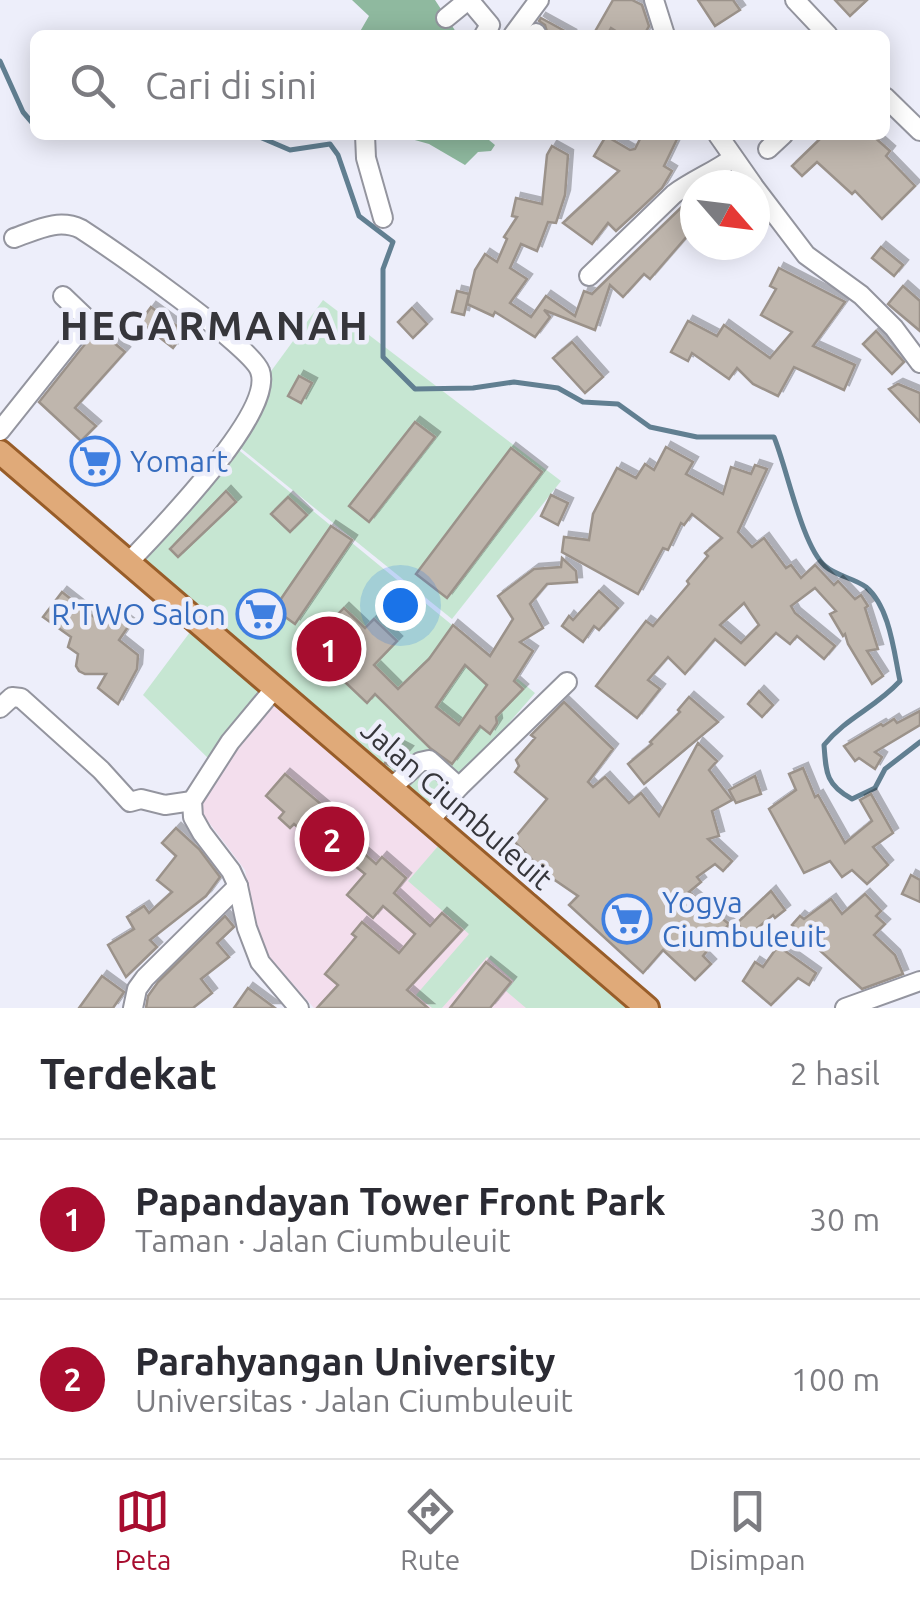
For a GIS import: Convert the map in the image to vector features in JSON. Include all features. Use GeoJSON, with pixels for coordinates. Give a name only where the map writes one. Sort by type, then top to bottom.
{"type":"FeatureCollection","features":[{"type":"Feature","properties":{"kind":"main road","name":"Jalan Ciumbuleuit"},"geometry":{"type":"LineString","coordinates":[[0,452],[647,1008]]}},
{"type":"Feature","properties":{"kind":"street"},"geometry":{"type":"LineString","coordinates":[[446,18],[468,0],[490,26],[487,30]]}},
{"type":"Feature","properties":{"kind":"street"},"geometry":{"type":"LineString","coordinates":[[517,30],[539,0]]}},
{"type":"Feature","properties":{"kind":"street"},"geometry":{"type":"LineString","coordinates":[[654,0],[663,30]]}},
{"type":"Feature","properties":{"kind":"street"},"geometry":{"type":"LineString","coordinates":[[796,0],[823,30]]}},
{"type":"Feature","properties":{"kind":"street"},"geometry":{"type":"LineString","coordinates":[[890,102],[920,131]]}},
{"type":"Feature","properties":{"kind":"street"},"geometry":{"type":"LineString","coordinates":[[365,140],[366,158],[383,218]]}},
{"type":"Feature","properties":{"kind":"street"},"geometry":{"type":"LineString","coordinates":[[721,140],[742,170]]}},
{"type":"Feature","properties":{"kind":"street"},"geometry":{"type":"LineString","coordinates":[[768,149],[778,140]]}},
{"type":"Feature","properties":{"kind":"street"},"geometry":{"type":"LineString","coordinates":[[589,276],[674,194],[733,158]]}},
{"type":"Feature","properties":{"kind":"street"},"geometry":{"type":"LineString","coordinates":[[770,207],[806,254],[861,296],[894,328],[920,363]]}},
{"type":"Feature","properties":{"kind":"street"},"geometry":{"type":"LineString","coordinates":[[14,238],[56,224],[70,223],[81,228],[221,331],[260,367],[262,380],[255,400],[226,452],[129,562]]}},
{"type":"Feature","properties":{"kind":"street"},"geometry":{"type":"LineString","coordinates":[[0,431],[86,323],[86,318],[63,296]]}},
{"type":"Feature","properties":{"kind":"street"},"geometry":{"type":"LineString","coordinates":[[430,820],[459,786],[567,682]]}},
{"type":"Feature","properties":{"kind":"street"},"geometry":{"type":"LineString","coordinates":[[275,688],[230,742],[192,801],[193,816],[238,886],[247,928],[260,962],[299,1008]]}},
{"type":"Feature","properties":{"kind":"street"},"geometry":{"type":"LineString","coordinates":[[0,708],[12,697],[22,698],[130,802],[141,799],[165,805],[192,801]]}},
{"type":"Feature","properties":{"kind":"street"},"geometry":{"type":"LineString","coordinates":[[392,787],[420,762],[429,760],[459,786]]}},
{"type":"Feature","properties":{"kind":"street"},"geometry":{"type":"LineString","coordinates":[[133,1008],[137,989],[145,978],[238,886]]}},
{"type":"Feature","properties":{"kind":"street"},"geometry":{"type":"LineString","coordinates":[[845,1008],[920,981]]}},
{"type":"Feature","properties":{"kind":"shaded area"},"geometry":{"type":"Polygon","coordinates":[[[275,693],[637,1008],[314,1008],[264,951],[245,870],[198,808],[198,794],[275,693]]]}},
{"type":"Feature","properties":{"kind":"green space"},"geometry":{"type":"Polygon","coordinates":[[[352,0],[435,0],[455,30],[361,30],[369,16],[352,0]]]}},
{"type":"Feature","properties":{"kind":"green space"},"geometry":{"type":"Polygon","coordinates":[[[415,140],[489,140],[495,145],[491,151],[478,152],[465,165],[415,140]]]}},
{"type":"Feature","properties":{"kind":"green space"},"geometry":{"type":"Polygon","coordinates":[[[323,300],[561,481],[452,619],[238,446],[269,374],[323,300]]]}},
{"type":"Feature","properties":{"kind":"green space"},"geometry":{"type":"Polygon","coordinates":[[[235,447],[535,693],[430,814],[274,682],[210,760],[143,695],[202,616],[137,563],[235,447]]]}},
{"type":"Feature","properties":{"kind":"green space"},"geometry":{"type":"Polygon","coordinates":[[[439,845],[626,1008],[526,1008],[506,991],[514,981],[487,957],[442,1008],[432,1008],[416,995],[469,934],[408,881],[439,845]]]}},
{"type":"Feature","properties":{"kind":"building"},"geometry":{"type":"Polygon","coordinates":[[[613,0],[632,0],[642,5],[649,26],[647,30],[596,30],[613,0]]]}},
{"type":"Feature","properties":{"kind":"building"},"geometry":{"type":"Polygon","coordinates":[[[698,0],[733,0],[740,10],[715,26],[698,0]]]}},
{"type":"Feature","properties":{"kind":"building"},"geometry":{"type":"Polygon","coordinates":[[[835,0],[867,0],[850,16],[835,0]]]}},
{"type":"Feature","properties":{"kind":"building"},"geometry":{"type":"Polygon","coordinates":[[[541,18],[563,30],[546,30],[539,21],[541,18]]]}},
{"type":"Feature","properties":{"kind":"building"},"geometry":{"type":"Polygon","coordinates":[[[604,140],[635,149],[640,140],[677,140],[664,166],[672,171],[662,188],[616,231],[608,223],[592,244],[563,223],[619,171],[594,156],[604,140]]]}},
{"type":"Feature","properties":{"kind":"building"},"geometry":{"type":"Polygon","coordinates":[[[819,140],[878,140],[890,151],[886,156],[915,186],[882,219],[855,191],[852,194],[817,162],[802,176],[792,166],[819,140]]]}},
{"type":"Feature","properties":{"kind":"building"},"geometry":{"type":"Polygon","coordinates":[[[552,146],[568,155],[565,195],[556,223],[548,222],[537,251],[521,244],[510,268],[527,279],[510,303],[531,317],[546,296],[575,316],[584,291],[592,294],[680,209],[680,244],[650,279],[644,274],[623,297],[610,285],[595,330],[544,310],[550,317],[535,337],[495,312],[493,316],[467,304],[475,270],[485,254],[497,262],[507,239],[504,237],[517,217],[512,216],[516,198],[542,204],[547,155],[552,146]]]}},
{"type":"Feature","properties":{"kind":"building"},"geometry":{"type":"Polygon","coordinates":[[[881,247],[903,265],[894,276],[872,258],[881,247]]]}},
{"type":"Feature","properties":{"kind":"building"},"geometry":{"type":"Polygon","coordinates":[[[779,268],[845,302],[813,346],[855,365],[844,390],[794,367],[778,396],[753,384],[737,368],[729,379],[692,353],[688,361],[671,352],[688,321],[717,336],[724,325],[770,358],[792,332],[761,315],[776,289],[770,286],[779,268]]]}},
{"type":"Feature","properties":{"kind":"building"},"geometry":{"type":"Polygon","coordinates":[[[903,286],[920,301],[920,331],[888,304],[903,286]]]}},
{"type":"Feature","properties":{"kind":"building"},"geometry":{"type":"Polygon","coordinates":[[[457,291],[469,294],[464,315],[452,312],[457,291]]]}},
{"type":"Feature","properties":{"kind":"building"},"geometry":{"type":"Polygon","coordinates":[[[151,307],[185,332],[173,348],[140,322],[151,307]]]}},
{"type":"Feature","properties":{"kind":"building"},"geometry":{"type":"Polygon","coordinates":[[[412,308],[427,324],[413,338],[398,322],[412,308]]]}},
{"type":"Feature","properties":{"kind":"building"},"geometry":{"type":"Polygon","coordinates":[[[97,329],[125,352],[75,408],[96,426],[81,441],[39,402],[97,329]]]}},
{"type":"Feature","properties":{"kind":"building"},"geometry":{"type":"Polygon","coordinates":[[[876,331],[904,362],[892,374],[863,344],[876,331]]]}},
{"type":"Feature","properties":{"kind":"building"},"geometry":{"type":"Polygon","coordinates":[[[572,342],[603,377],[585,393],[553,358],[572,342]]]}},
{"type":"Feature","properties":{"kind":"building"},"geometry":{"type":"Polygon","coordinates":[[[299,376],[312,383],[301,403],[288,396],[299,376]]]}},
{"type":"Feature","properties":{"kind":"building"},"geometry":{"type":"Polygon","coordinates":[[[898,384],[920,393],[920,422],[889,389],[898,384]]]}},
{"type":"Feature","properties":{"kind":"building"},"geometry":{"type":"Polygon","coordinates":[[[415,422],[435,437],[369,522],[349,506],[415,422]]]}},
{"type":"Feature","properties":{"kind":"building"},"geometry":{"type":"Polygon","coordinates":[[[666,447],[693,462],[686,474],[723,494],[731,467],[751,474],[755,465],[767,469],[738,532],[752,547],[764,538],[786,568],[791,565],[801,578],[815,565],[855,599],[861,595],[868,606],[865,608],[878,649],[867,651],[883,676],[872,684],[830,614],[836,611],[815,588],[791,606],[835,646],[824,659],[797,636],[790,644],[776,633],[745,665],[715,639],[685,674],[668,657],[648,680],[660,689],[637,718],[596,686],[646,621],[653,626],[689,584],[687,581],[708,556],[705,553],[722,538],[692,514],[684,525],[681,523],[668,550],[663,548],[638,594],[562,552],[564,537],[589,540],[593,514],[617,468],[636,478],[645,464],[654,470],[666,447]],[[744,603],[720,625],[741,643],[759,625],[744,603]]]}},
{"type":"Feature","properties":{"kind":"building"},"geometry":{"type":"Polygon","coordinates":[[[511,448],[542,472],[447,598],[416,574],[511,448]]]}},
{"type":"Feature","properties":{"kind":"building"},"geometry":{"type":"Polygon","coordinates":[[[226,491],[236,502],[178,557],[170,549],[226,491]]]}},
{"type":"Feature","properties":{"kind":"building"},"geometry":{"type":"Polygon","coordinates":[[[551,495],[568,503],[558,525],[541,516],[551,495]]]}},
{"type":"Feature","properties":{"kind":"building"},"geometry":{"type":"Polygon","coordinates":[[[288,497],[307,515],[290,532],[271,514],[288,497]]]}},
{"type":"Feature","properties":{"kind":"building"},"geometry":{"type":"Polygon","coordinates":[[[331,526],[352,540],[295,624],[274,609],[331,526]]]}},
{"type":"Feature","properties":{"kind":"building"},"geometry":{"type":"Polygon","coordinates":[[[562,558],[576,571],[577,582],[547,584],[530,604],[543,628],[520,642],[533,651],[514,681],[523,689],[496,717],[490,734],[480,726],[452,764],[375,694],[367,703],[307,646],[344,608],[365,628],[374,619],[397,641],[374,665],[398,689],[429,659],[453,625],[490,656],[513,619],[498,596],[534,569],[561,567],[562,558]],[[465,665],[436,707],[459,725],[487,685],[465,665]]]}},
{"type":"Feature","properties":{"kind":"building"},"geometry":{"type":"Polygon","coordinates":[[[599,591],[618,608],[599,630],[594,626],[583,642],[562,626],[569,616],[573,620],[599,591]]]}},
{"type":"Feature","properties":{"kind":"building"},"geometry":{"type":"Polygon","coordinates":[[[62,592],[104,625],[113,611],[130,624],[119,640],[138,655],[137,669],[118,704],[98,688],[106,674],[79,671],[78,654],[68,647],[71,637],[43,617],[62,592]]]}},
{"type":"Feature","properties":{"kind":"building"},"geometry":{"type":"Polygon","coordinates":[[[759,691],[773,705],[762,717],[748,704],[759,691]]]}},
{"type":"Feature","properties":{"kind":"building"},"geometry":{"type":"Polygon","coordinates":[[[689,697],[718,722],[644,784],[628,764],[652,744],[689,697]]]}},
{"type":"Feature","properties":{"kind":"building"},"geometry":{"type":"Polygon","coordinates":[[[564,702],[613,749],[588,782],[593,787],[605,777],[629,803],[641,793],[659,816],[698,743],[717,761],[709,770],[732,800],[712,811],[719,836],[708,839],[732,861],[723,871],[715,864],[697,877],[701,882],[689,892],[729,924],[703,956],[711,964],[695,980],[663,950],[643,973],[569,905],[578,896],[546,874],[513,840],[547,799],[515,772],[519,766],[516,760],[535,738],[531,735],[564,702]]]}},
{"type":"Feature","properties":{"kind":"building"},"geometry":{"type":"Polygon","coordinates":[[[920,711],[920,725],[875,752],[882,757],[875,769],[859,758],[855,761],[844,746],[881,724],[894,719],[897,723],[920,711]]]}},
{"type":"Feature","properties":{"kind":"building"},"geometry":{"type":"Polygon","coordinates":[[[395,744],[408,751],[394,768],[385,763],[395,744]]]}},
{"type":"Feature","properties":{"kind":"building"},"geometry":{"type":"Polygon","coordinates":[[[803,768],[815,797],[818,795],[845,843],[872,821],[860,800],[871,794],[893,833],[873,847],[888,865],[867,884],[852,870],[842,877],[830,861],[804,873],[769,809],[796,790],[789,774],[803,768]]]}},
{"type":"Feature","properties":{"kind":"building"},"geometry":{"type":"Polygon","coordinates":[[[285,774],[334,815],[313,840],[294,824],[290,828],[279,818],[284,812],[266,796],[285,774]]]}},
{"type":"Feature","properties":{"kind":"building"},"geometry":{"type":"Polygon","coordinates":[[[755,776],[761,794],[736,803],[729,790],[755,776]]]}},
{"type":"Feature","properties":{"kind":"building"},"geometry":{"type":"Polygon","coordinates":[[[176,828],[199,849],[220,877],[206,896],[150,940],[157,947],[126,977],[108,945],[134,929],[127,917],[144,906],[149,913],[172,892],[157,880],[176,856],[162,843],[176,828]]]}},
{"type":"Feature","properties":{"kind":"building"},"geometry":{"type":"Polygon","coordinates":[[[359,849],[376,864],[382,857],[406,878],[394,893],[430,926],[442,913],[462,930],[407,990],[428,1008],[317,1008],[338,985],[325,974],[356,937],[352,934],[362,922],[399,953],[415,934],[383,906],[373,918],[347,895],[365,874],[349,861],[359,849]]]}},
{"type":"Feature","properties":{"kind":"building"},"geometry":{"type":"Polygon","coordinates":[[[911,875],[920,880],[920,902],[902,894],[911,875]]]}},
{"type":"Feature","properties":{"kind":"building"},"geometry":{"type":"Polygon","coordinates":[[[771,891],[785,910],[748,936],[737,923],[771,891]]]}},
{"type":"Feature","properties":{"kind":"building"},"geometry":{"type":"Polygon","coordinates":[[[865,894],[881,911],[876,916],[885,924],[874,935],[895,955],[903,974],[862,989],[792,925],[800,916],[804,919],[831,899],[842,914],[865,894]]]}},
{"type":"Feature","properties":{"kind":"building"},"geometry":{"type":"Polygon","coordinates":[[[225,916],[234,927],[217,943],[229,957],[201,979],[212,993],[193,1008],[146,1008],[148,996],[158,982],[225,916]]]}},
{"type":"Feature","properties":{"kind":"building"},"geometry":{"type":"Polygon","coordinates":[[[778,946],[816,973],[809,985],[798,978],[771,1005],[743,981],[755,962],[763,967],[778,946]]]}},
{"type":"Feature","properties":{"kind":"building"},"geometry":{"type":"Polygon","coordinates":[[[486,962],[511,982],[490,1008],[450,1008],[486,962]]]}},
{"type":"Feature","properties":{"kind":"building"},"geometry":{"type":"Polygon","coordinates":[[[102,976],[124,992],[113,1008],[79,1008],[102,976]]]}},
{"type":"Feature","properties":{"kind":"building"},"geometry":{"type":"Polygon","coordinates":[[[248,988],[275,1008],[234,1008],[248,988]]]}},
{"type":"Feature","properties":{"kind":"waterway"},"geometry":{"type":"LineString","coordinates":[[0,61],[30,120]]}},
{"type":"Feature","properties":{"kind":"waterway"},"geometry":{"type":"LineString","coordinates":[[267,140],[290,150],[330,144],[338,155],[359,216],[393,242],[383,269],[383,357],[415,389],[473,388],[514,382],[558,388],[583,402],[618,404],[650,427],[697,437],[774,437],[802,525],[817,556],[829,569],[866,587],[881,606],[900,681],[824,745],[829,777],[837,789],[852,799],[875,788],[885,769],[920,742]]}},
{"type":"Feature","properties":{"kind":"place","name":"Yomart"},"geometry":{"type":"Point","coordinates":[95,461]}},
{"type":"Feature","properties":{"kind":"place","name":"R'TWO Salon"},"geometry":{"type":"Point","coordinates":[261,614]}},
{"type":"Feature","properties":{"kind":"place","name":"Papandayan Tower Front Park"},"geometry":{"type":"Point","coordinates":[329,649]}},
{"type":"Feature","properties":{"kind":"place","name":"Parahyangan University"},"geometry":{"type":"Point","coordinates":[332,839]}},
{"type":"Feature","properties":{"kind":"place","name":"Yogya Ciumbuleuit"},"geometry":{"type":"Point","coordinates":[627,919]}},
{"type":"Feature","properties":{"kind":"district","name":"HEGARMANAH"},"geometry":{"type":"Point","coordinates":[215,325]}}]}
